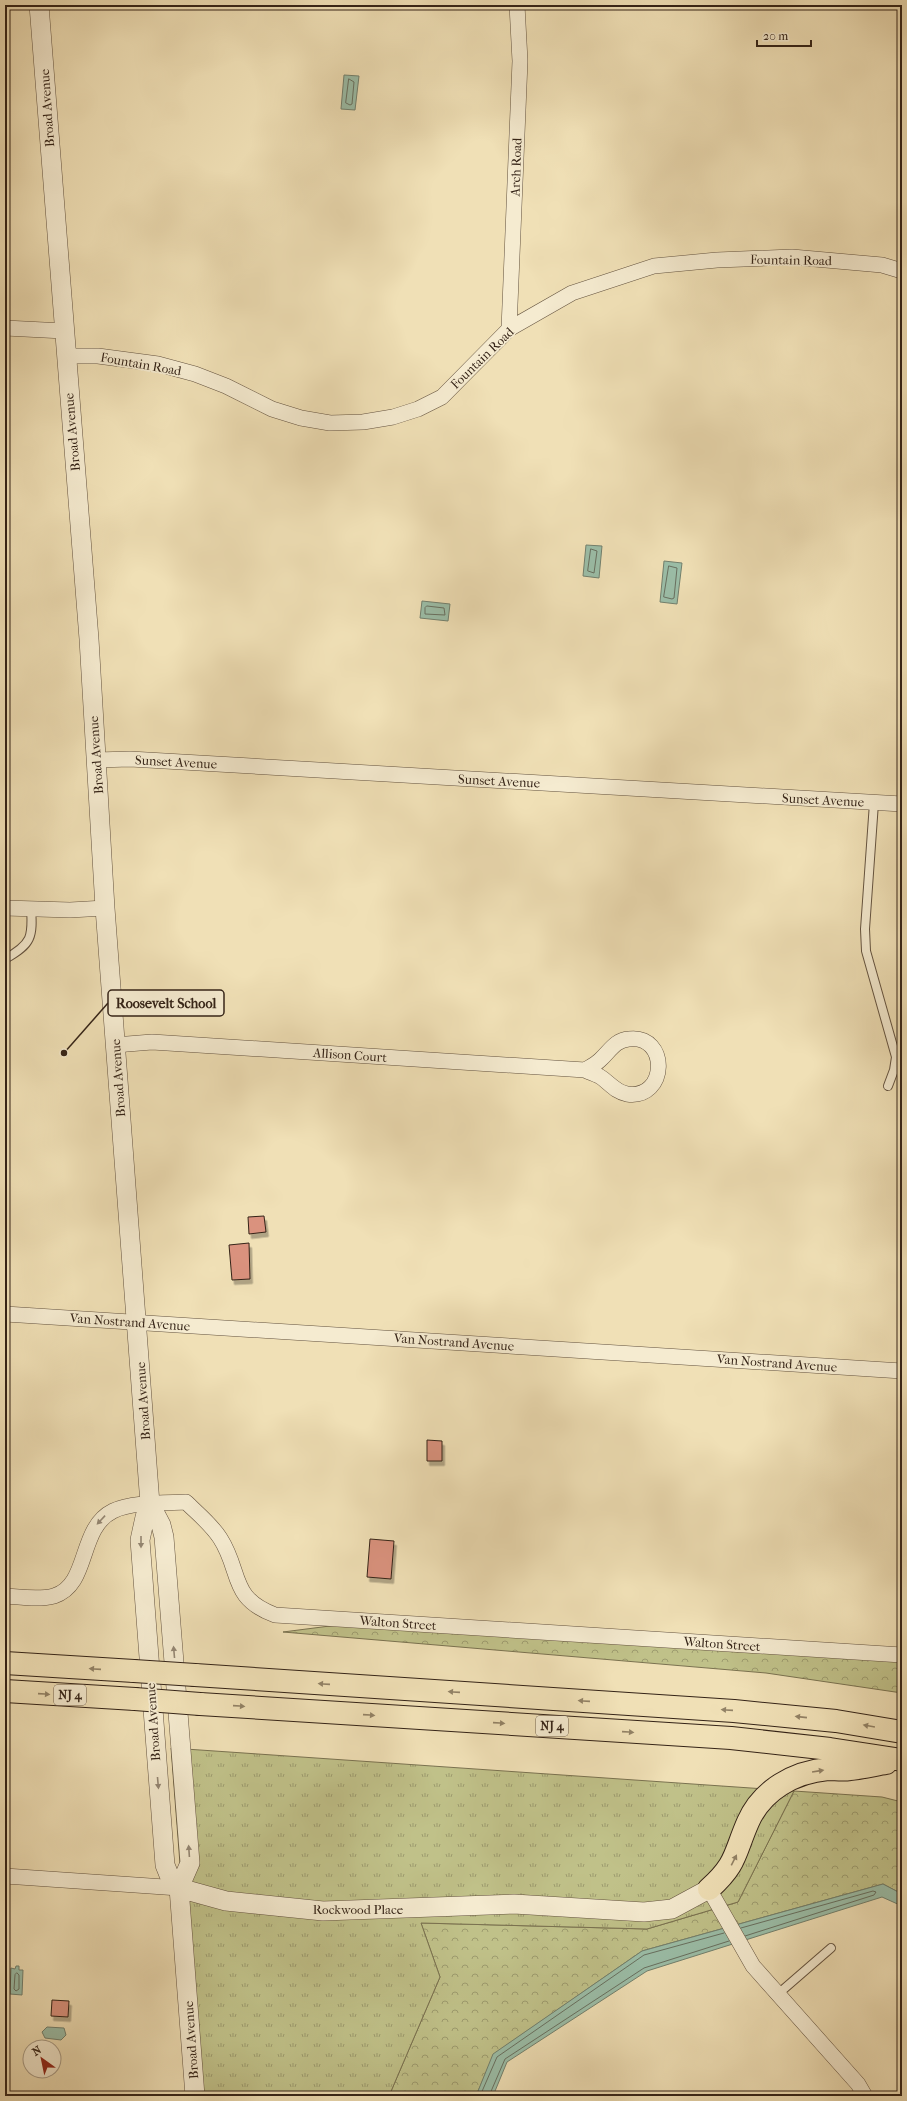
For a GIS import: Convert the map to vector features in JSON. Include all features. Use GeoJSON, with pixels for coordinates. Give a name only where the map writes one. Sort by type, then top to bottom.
{"type":"FeatureCollection","features":[{"type":"Feature","properties":{"kind":"highway","name":"NJ 4"},"geometry":{"type":"LineString","coordinates":[[5,1663],[734,1710],[836,1721],[902,1732]]}},
{"type":"Feature","properties":{"kind":"highway","name":"NJ 4"},"geometry":{"type":"LineString","coordinates":[[5,1691],[731,1738],[830,1749],[902,1760]]}},
{"type":"Feature","properties":{"kind":"highway"},"geometry":{"type":"LineString","coordinates":[[714,1898],[721,1878],[734,1862],[746,1826],[765,1796],[788,1780],[814,1771],[849,1770],[902,1760]]}},
{"type":"Feature","properties":{"kind":"street","name":"Broad Avenue"},"geometry":{"type":"LineString","coordinates":[[39,5],[97,760],[105,908],[150,1504],[142,1528],[140,1540],[153,1726],[165,1865],[169,1874],[180,1888]]}},
{"type":"Feature","properties":{"kind":"street","name":"Arch Road"},"geometry":{"type":"LineString","coordinates":[[509,329],[520,61],[517,5]]}},
{"type":"Feature","properties":{"kind":"street","name":"Fountain Road"},"geometry":{"type":"LineString","coordinates":[[66,356],[98,356],[158,364],[195,374],[226,386],[272,409],[301,418],[330,422],[364,422],[393,417],[418,409],[442,397],[509,329],[572,294],[654,266],[717,260],[792,257],[882,265],[902,271]]}},
{"type":"Feature","properties":{"kind":"street"},"geometry":{"type":"LineString","coordinates":[[5,328],[64,331]]}},
{"type":"Feature","properties":{"kind":"street","name":"Sunset Avenue"},"geometry":{"type":"LineString","coordinates":[[97,760],[138,760],[902,804]]}},
{"type":"Feature","properties":{"kind":"street"},"geometry":{"type":"LineString","coordinates":[[5,908],[31,907],[70,910],[105,908]]}},
{"type":"Feature","properties":{"kind":"street","name":"Allison Court"},"geometry":{"type":"LineString","coordinates":[[115,1045],[152,1042],[585,1070],[599,1076],[618,1091],[635,1094],[650,1087],[656,1080],[659,1064],[657,1056],[646,1043],[630,1038],[614,1045],[600,1061],[585,1070]]}},
{"type":"Feature","properties":{"kind":"street","name":"Van Nostrand Avenue"},"geometry":{"type":"LineString","coordinates":[[5,1314],[902,1371]]}},
{"type":"Feature","properties":{"kind":"street","name":"Walton Street"},"geometry":{"type":"LineString","coordinates":[[5,1596],[43,1598],[61,1593],[73,1582],[91,1535],[100,1521],[114,1510],[150,1504],[186,1502],[220,1538],[230,1558],[241,1590],[246,1597],[258,1608],[275,1615],[902,1655]]}},
{"type":"Feature","properties":{"kind":"street","name":"Broad Avenue"},"geometry":{"type":"LineString","coordinates":[[150,1504],[161,1525],[164,1537],[182,1742],[190,1864],[180,1888],[195,2096]]}},
{"type":"Feature","properties":{"kind":"street","name":"Rockwood Place"},"geometry":{"type":"LineString","coordinates":[[5,1876],[180,1888],[226,1901],[323,1911],[514,1904],[644,1912],[672,1909],[714,1898]]}},
{"type":"Feature","properties":{"kind":"street"},"geometry":{"type":"LineString","coordinates":[[714,1898],[753,1966],[858,2084],[865,2096]]}},
{"type":"Feature","properties":{"kind":"lane"},"geometry":{"type":"LineString","coordinates":[[874,803],[865,929],[866,952],[896,1057],[894,1070],[888,1086]]}},
{"type":"Feature","properties":{"kind":"lane"},"geometry":{"type":"LineString","coordinates":[[5,959],[22,949],[32,933],[31,907]]}},
{"type":"Feature","properties":{"kind":"lane"},"geometry":{"type":"LineString","coordinates":[[778,1994],[831,1948]]}},
{"type":"Feature","properties":{"kind":"green space"},"geometry":{"type":"Polygon","coordinates":[[[361,1622],[902,1657],[902,1693],[766,1673],[283,1632],[361,1622]]]}},
{"type":"Feature","properties":{"kind":"green space"},"geometry":{"type":"Polygon","coordinates":[[[171,1748],[794,1791],[738,1902],[647,1929],[421,1923],[440,1977],[389,2096],[198,2096],[171,1748]]]}},
{"type":"Feature","properties":{"kind":"green space"},"geometry":{"type":"Polygon","coordinates":[[[794,1791],[882,1797],[902,1802],[902,1894],[883,1884],[642,1951],[494,2054],[476,2096],[389,2096],[440,1977],[421,1923],[647,1929],[738,1902],[794,1791]]]}},
{"type":"Feature","properties":{"kind":"water"},"geometry":{"type":"Polygon","coordinates":[[[344,75],[359,76],[355,110],[341,109],[344,75]]]}},
{"type":"Feature","properties":{"kind":"water"},"geometry":{"type":"Polygon","coordinates":[[[586,545],[602,546],[599,578],[583,576],[586,545]]]}},
{"type":"Feature","properties":{"kind":"water"},"geometry":{"type":"Polygon","coordinates":[[[664,561],[682,563],[677,604],[660,602],[664,561]]]}},
{"type":"Feature","properties":{"kind":"water"},"geometry":{"type":"Polygon","coordinates":[[[422,601],[450,604],[448,621],[420,618],[422,601]]]}},
{"type":"Feature","properties":{"kind":"water"},"geometry":{"type":"Polygon","coordinates":[[[883,1884],[902,1894],[902,1906],[882,1897],[647,1971],[507,2062],[493,2096],[476,2096],[493,2054],[642,1951],[883,1884]]]}},
{"type":"Feature","properties":{"kind":"water"},"geometry":{"type":"Polygon","coordinates":[[[16,1966],[19,1966],[19,1970],[23,1970],[22,1995],[10,1994],[11,1968],[15,1969],[16,1966]]]}},
{"type":"Feature","properties":{"kind":"water"},"geometry":{"type":"Polygon","coordinates":[[[47,2027],[64,2028],[66,2035],[62,2039],[45,2038],[42,2032],[47,2027]]]}},
{"type":"Feature","properties":{"kind":"building"},"geometry":{"type":"Polygon","coordinates":[[[264,1216],[266,1232],[249,1234],[248,1217],[264,1216]]]}},
{"type":"Feature","properties":{"kind":"building"},"geometry":{"type":"Polygon","coordinates":[[[249,1243],[250,1279],[232,1280],[229,1245],[249,1243]]]}},
{"type":"Feature","properties":{"kind":"building"},"geometry":{"type":"Polygon","coordinates":[[[427,1440],[442,1441],[442,1461],[427,1461],[427,1440]]]}},
{"type":"Feature","properties":{"kind":"building"},"geometry":{"type":"Polygon","coordinates":[[[370,1539],[394,1541],[391,1579],[367,1577],[370,1539]]]}},
{"type":"Feature","properties":{"kind":"building"},"geometry":{"type":"Polygon","coordinates":[[[52,2000],[69,2001],[68,2017],[51,2016],[52,2000]]]}},
{"type":"Feature","properties":{"kind":"place","name":"Roosevelt School"},"geometry":{"type":"Point","coordinates":[64,1053]}}]}
